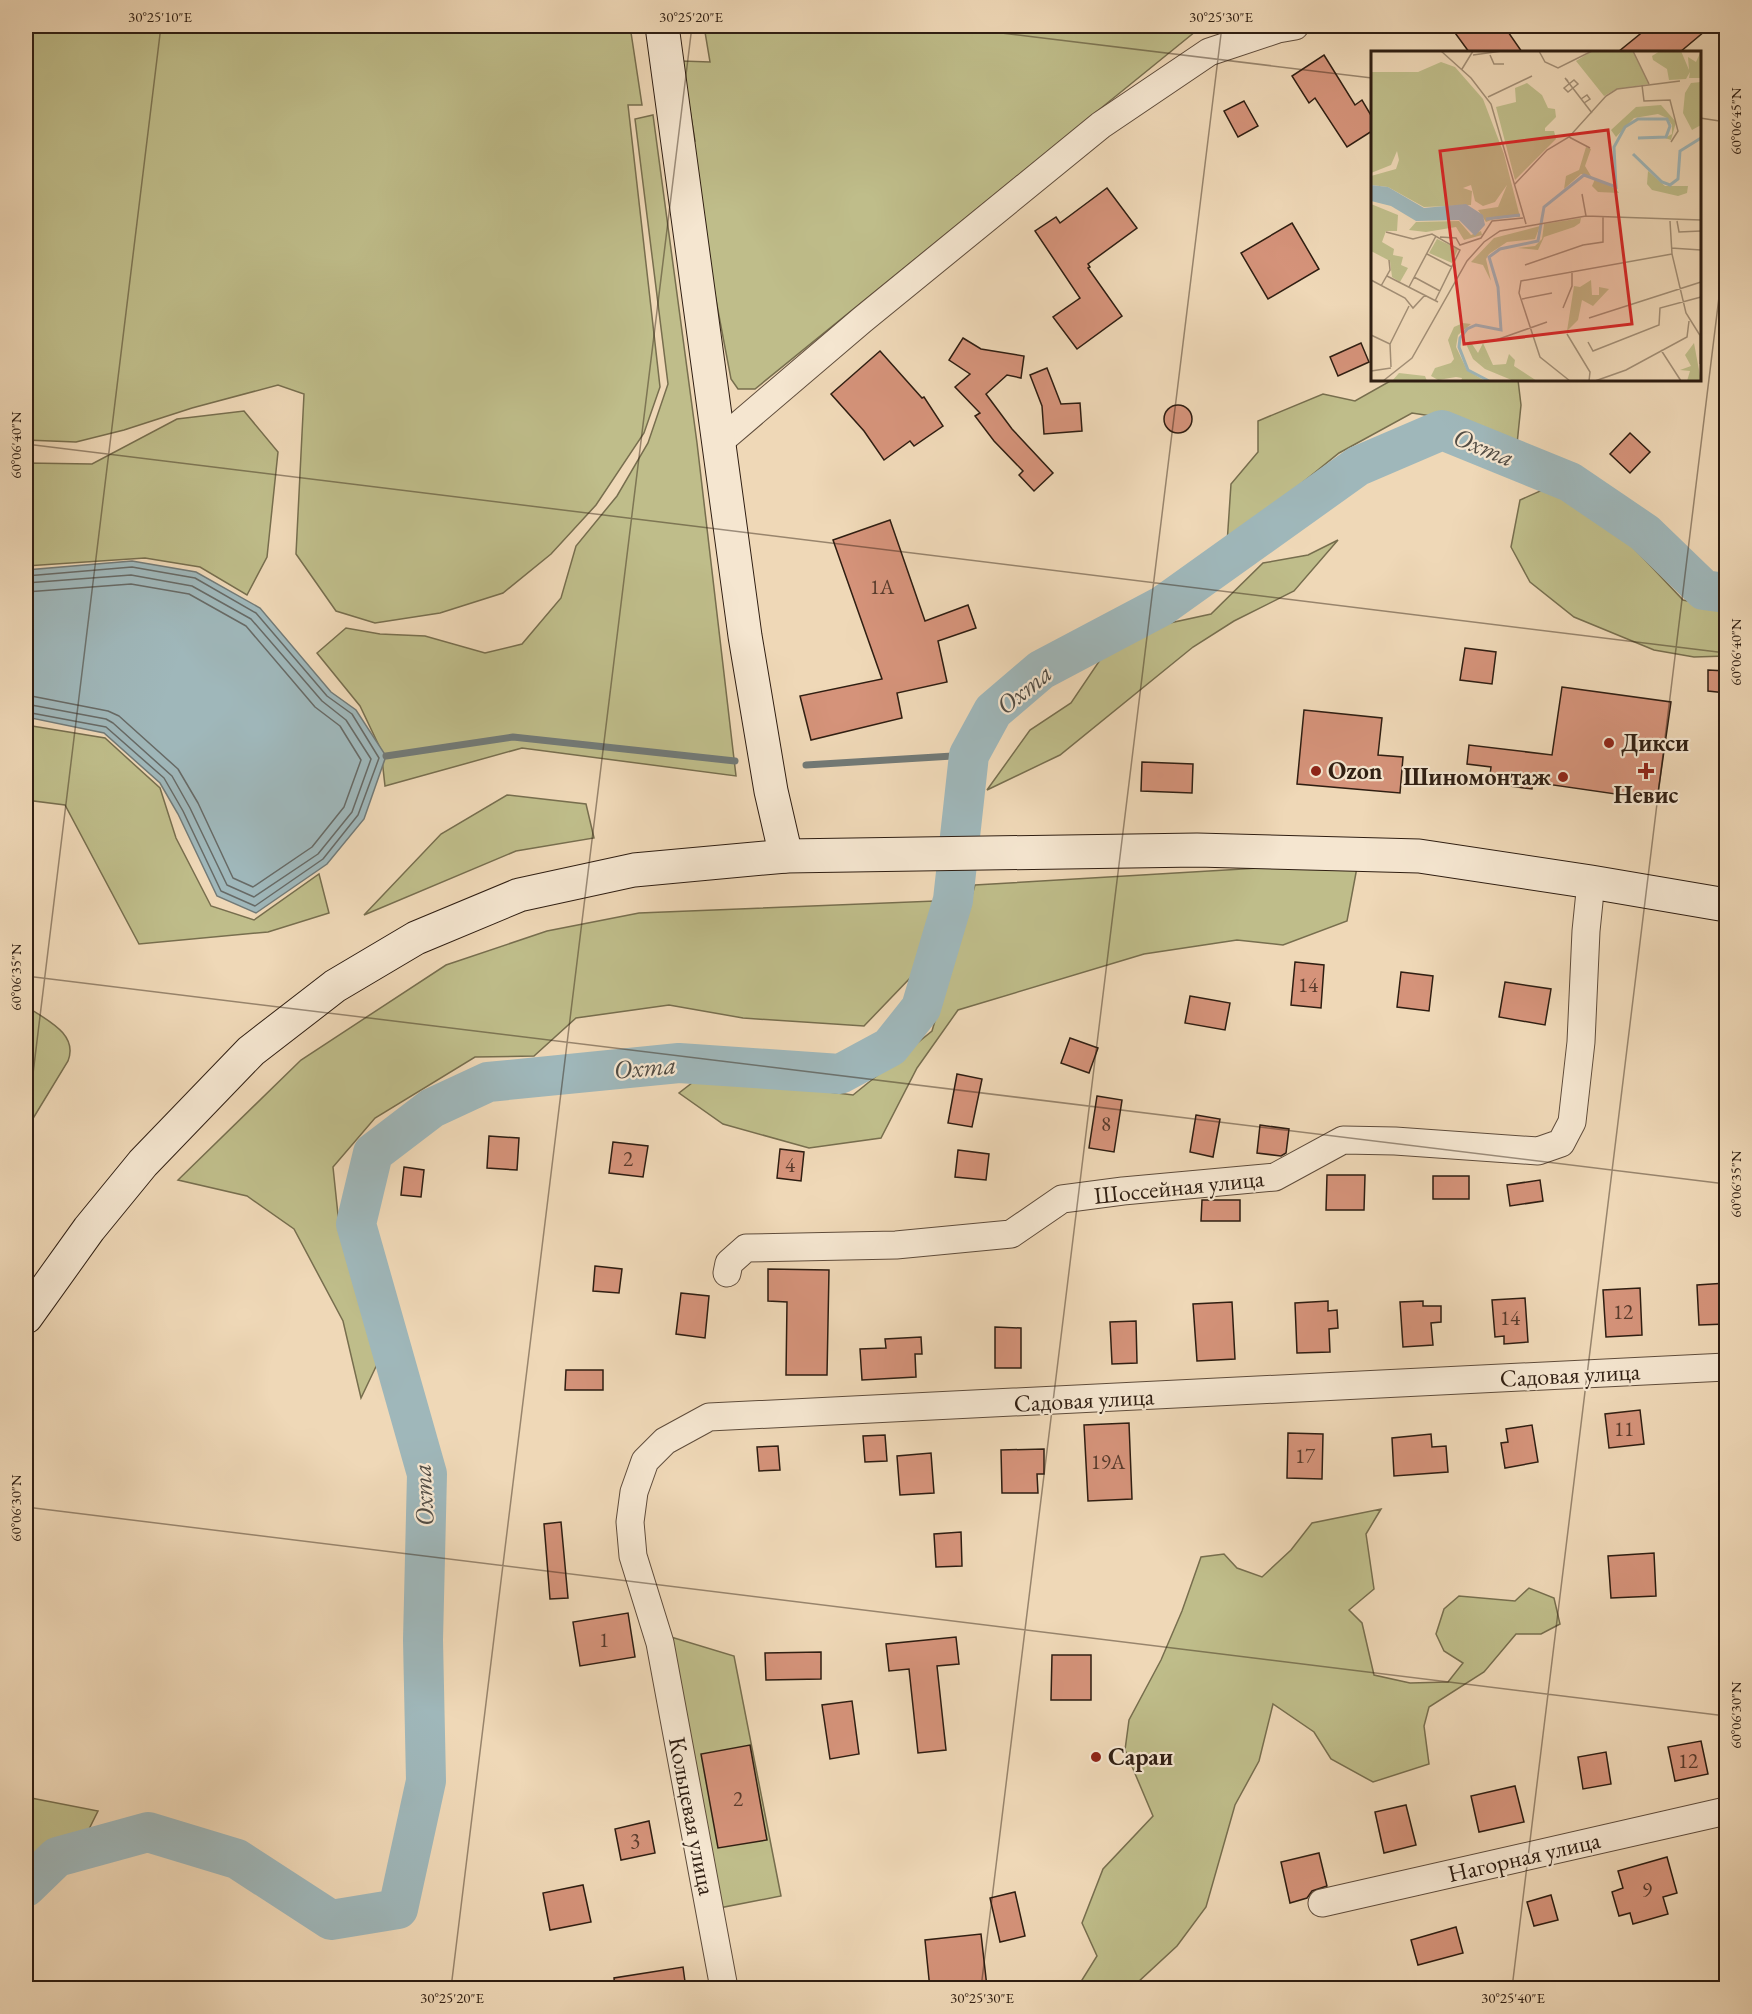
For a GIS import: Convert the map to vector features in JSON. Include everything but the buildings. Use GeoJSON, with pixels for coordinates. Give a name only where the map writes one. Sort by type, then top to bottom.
{"type":"FeatureCollection","features":[{"type":"Feature","properties":{"kind":"main road"},"geometry":{"type":"LineString","coordinates":[[662,26],[744,636],[771,791],[786,856]]}},
{"type":"Feature","properties":{"kind":"main road"},"geometry":{"type":"LineString","coordinates":[[26,1317],[89,1229],[143,1163],[251,1051],[335,986],[416,938],[519,895],[634,870],[786,856],[1197,850],[1419,856],[1726,905]]}},
{"type":"Feature","properties":{"kind":"street"},"geometry":{"type":"LineString","coordinates":[[718,442],[862,320],[1101,124],[1209,52],[1278,29],[1295,26]]}},
{"type":"Feature","properties":{"kind":"street","name":"Шоссейная улица"},"geometry":{"type":"LineString","coordinates":[[727,1273],[729,1263],[746,1248],[896,1245],[1011,1234],[1062,1199],[1275,1177],[1343,1140],[1395,1141],[1538,1151],[1561,1143],[1572,1122],[1581,1042],[1586,931],[1591,882]]}},
{"type":"Feature","properties":{"kind":"street","name":"Садовая улица"},"geometry":{"type":"LineString","coordinates":[[660,1644],[633,1556],[630,1522],[634,1492],[645,1461],[665,1441],[709,1417],[1726,1367]]}},
{"type":"Feature","properties":{"kind":"street","name":"Кольцевая улица"},"geometry":{"type":"LineString","coordinates":[[660,1644],[723,1989]]}},
{"type":"Feature","properties":{"kind":"street","name":"Нагорная улица"},"geometry":{"type":"LineString","coordinates":[[1322,1903],[1726,1811]]}},
{"type":"Feature","properties":{"kind":"shaded area"},"geometry":{"type":"Polygon","coordinates":[[[26,26],[630,26],[642,105],[628,105],[660,387],[644,433],[596,505],[551,554],[503,593],[440,613],[375,623],[336,611],[296,554],[304,394],[278,385],[76,442],[26,440],[26,26]]]}},
{"type":"Feature","properties":{"kind":"shaded area"},"geometry":{"type":"Polygon","coordinates":[[[704,26],[1201,27],[755,389],[738,389],[731,379],[686,142],[695,141],[682,61],[710,62],[704,26]]]}},
{"type":"Feature","properties":{"kind":"shaded area"},"geometry":{"type":"Polygon","coordinates":[[[653,115],[697,443],[736,776],[522,748],[385,786],[381,750],[360,706],[317,653],[346,628],[380,634],[425,636],[485,653],[522,644],[561,598],[576,546],[617,496],[648,443],[668,384],[635,119],[653,115]]]}},
{"type":"Feature","properties":{"kind":"shaded area"},"geometry":{"type":"Polygon","coordinates":[[[1390,381],[1518,381],[1521,405],[1517,444],[1471,422],[1412,413],[1339,453],[1227,544],[1231,484],[1258,452],[1258,421],[1323,394],[1355,401],[1390,381]]]}},
{"type":"Feature","properties":{"kind":"shaded area"},"geometry":{"type":"Polygon","coordinates":[[[244,411],[278,452],[267,557],[247,595],[200,567],[145,558],[26,566],[26,463],[92,464],[177,419],[244,411]]]}},
{"type":"Feature","properties":{"kind":"shaded area"},"geometry":{"type":"Polygon","coordinates":[[[1549,487],[1611,524],[1683,600],[1726,609],[1726,656],[1694,657],[1654,650],[1574,617],[1530,582],[1511,547],[1520,500],[1549,487]]]}},
{"type":"Feature","properties":{"kind":"shaded area"},"geometry":{"type":"Polygon","coordinates":[[[1338,540],[1294,591],[1234,621],[1193,647],[1060,755],[987,790],[1030,730],[1071,703],[1102,657],[1156,626],[1211,614],[1263,563],[1308,555],[1338,540]]]}},
{"type":"Feature","properties":{"kind":"shaded area"},"geometry":{"type":"Polygon","coordinates":[[[26,725],[105,738],[160,788],[176,838],[211,906],[254,920],[319,874],[329,913],[268,932],[139,944],[65,805],[26,800],[26,725]]]}},
{"type":"Feature","properties":{"kind":"shaded area"},"geometry":{"type":"Polygon","coordinates":[[[507,795],[586,804],[594,838],[516,851],[364,915],[441,834],[507,795]]]}},
{"type":"Feature","properties":{"kind":"shaded area"},"geometry":{"type":"Polygon","coordinates":[[[1358,862],[1347,921],[1283,945],[1237,940],[1144,954],[958,1010],[917,1068],[881,1138],[809,1148],[723,1124],[679,1093],[701,1076],[853,1095],[932,1031],[975,885],[1358,862]]]}},
{"type":"Feature","properties":{"kind":"shaded area"},"geometry":{"type":"Polygon","coordinates":[[[935,901],[911,977],[864,1026],[743,1018],[669,1005],[576,1018],[534,1056],[475,1057],[375,1118],[333,1167],[340,1234],[361,1269],[370,1324],[381,1356],[361,1398],[343,1321],[294,1229],[247,1196],[178,1180],[301,1060],[446,965],[547,931],[639,913],[935,901]]]}},
{"type":"Feature","properties":{"kind":"shaded area"},"geometry":{"type":"Polygon","coordinates":[[[26,1006],[58,1028],[69,1042],[70,1051],[68,1061],[26,1130],[26,1006]]]}},
{"type":"Feature","properties":{"kind":"shaded area"},"geometry":{"type":"Polygon","coordinates":[[[1381,1509],[1366,1534],[1374,1589],[1349,1610],[1362,1623],[1374,1675],[1410,1683],[1448,1682],[1463,1663],[1444,1651],[1436,1634],[1444,1609],[1459,1596],[1515,1601],[1529,1588],[1554,1598],[1560,1624],[1541,1634],[1516,1634],[1484,1672],[1429,1707],[1424,1726],[1429,1764],[1373,1782],[1331,1759],[1314,1732],[1273,1704],[1259,1761],[1235,1805],[1206,1907],[1177,1946],[1138,1982],[1121,1988],[1077,1988],[1097,1956],[1082,1923],[1103,1869],[1153,1816],[1125,1750],[1129,1720],[1161,1660],[1182,1611],[1201,1557],[1224,1554],[1237,1568],[1262,1577],[1291,1550],[1312,1523],[1381,1509]]]}},
{"type":"Feature","properties":{"kind":"shaded area"},"geometry":{"type":"Polygon","coordinates":[[[671,1637],[734,1656],[781,1896],[719,1908],[671,1637]]]}},
{"type":"Feature","properties":{"kind":"shaded area"},"geometry":{"type":"Polygon","coordinates":[[[26,1797],[98,1811],[87,1833],[50,1843],[26,1861],[26,1797]]]}},
{"type":"Feature","properties":{"kind":"water"},"geometry":{"type":"Polygon","coordinates":[[[132,561],[196,572],[260,608],[331,692],[356,710],[386,756],[364,819],[327,864],[256,913],[217,896],[178,814],[160,783],[104,733],[26,717],[26,570],[132,561]]]}},
{"type":"Feature","properties":{"kind":"waterway","name":"Охта"},"geometry":{"type":"LineString","coordinates":[[26,1887],[57,1857],[148,1832],[237,1859],[331,1920],[398,1909],[426,1781],[423,1640],[427,1474],[356,1224],[373,1153],[432,1108],[488,1082],[679,1063],[840,1074],[890,1047],[921,1008],[953,900],[969,755],[993,711],[1041,670],[1162,606],[1358,466],[1442,430],[1570,482],[1645,533],[1704,590],[1726,593]]}},
{"type":"Feature","properties":{"kind":"waterway"},"geometry":{"type":"LineString","coordinates":[[386,756],[513,737],[735,761]]}},
{"type":"Feature","properties":{"kind":"waterway"},"geometry":{"type":"LineString","coordinates":[[806,765],[969,755]]}},
{"type":"Feature","properties":{"kind":"place","name":"Дикси"},"geometry":{"type":"Point","coordinates":[1609,743]}},
{"type":"Feature","properties":{"kind":"place","name":"Ozon"},"geometry":{"type":"Point","coordinates":[1316,771]}},
{"type":"Feature","properties":{"kind":"place","name":"Невис"},"geometry":{"type":"Point","coordinates":[1646,771]}},
{"type":"Feature","properties":{"kind":"place","name":"Шиномонтаж"},"geometry":{"type":"Point","coordinates":[1563,777]}},
{"type":"Feature","properties":{"kind":"place","name":"Сараи"},"geometry":{"type":"Point","coordinates":[1096,1757]}}]}
